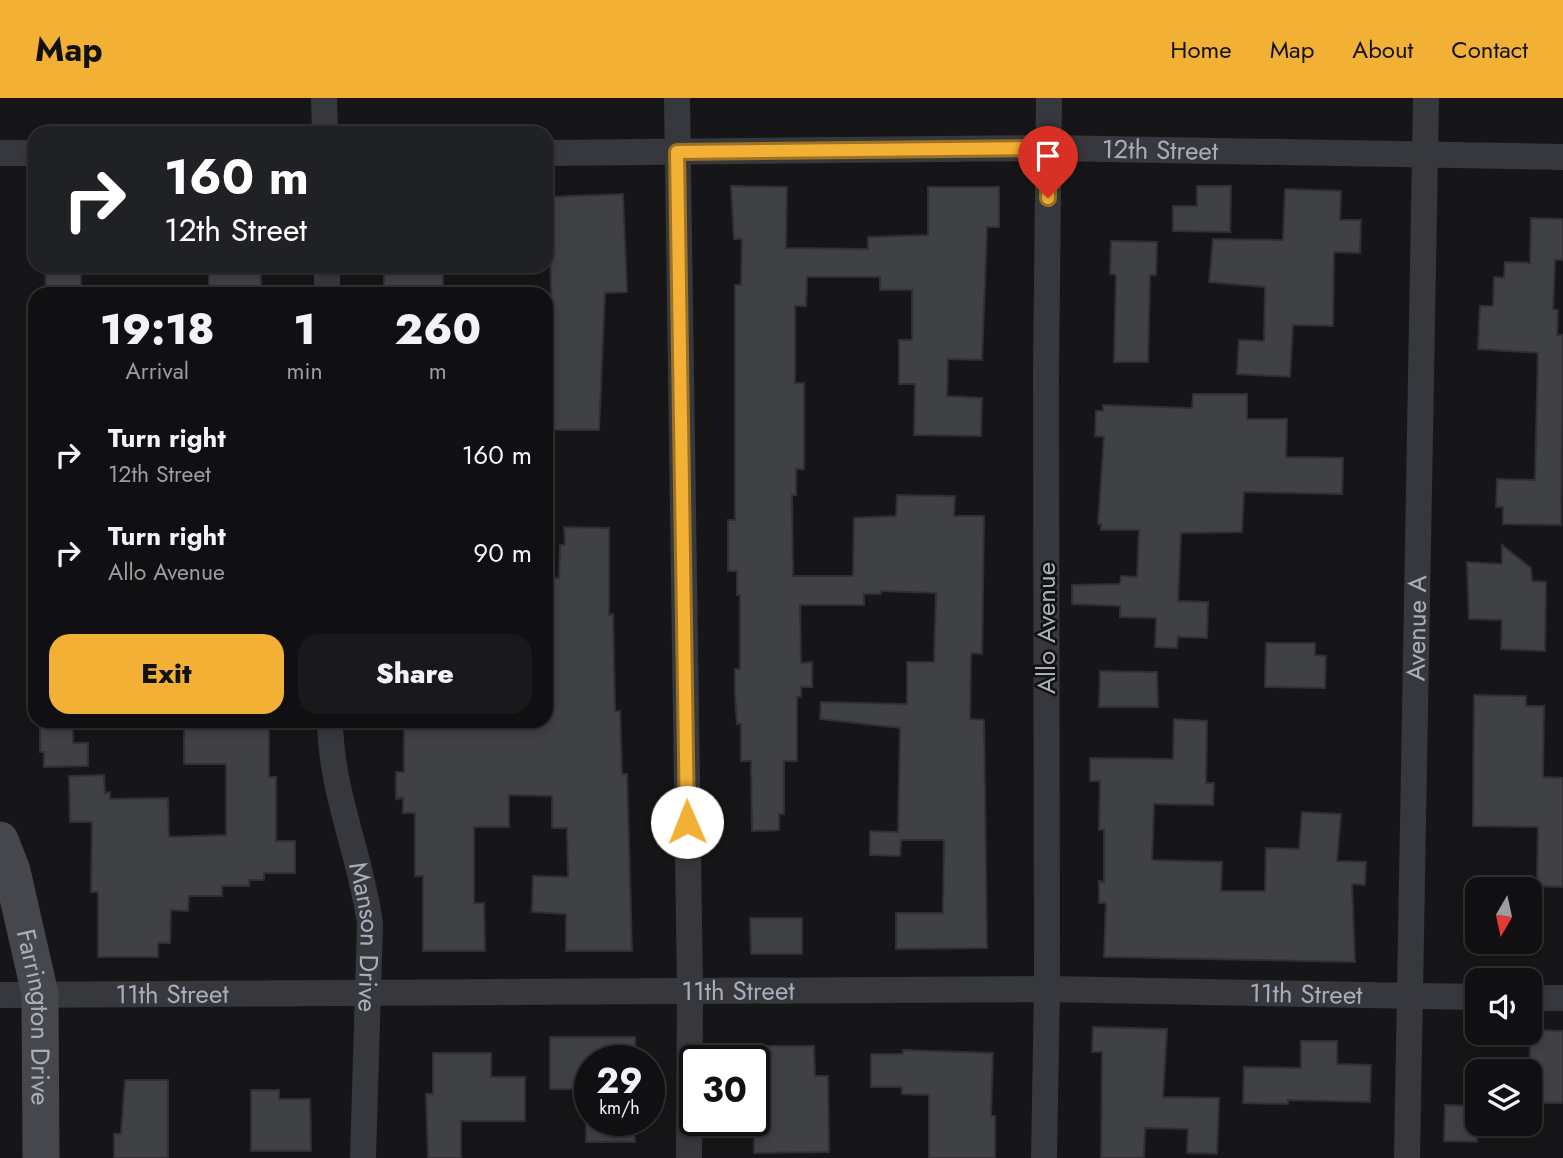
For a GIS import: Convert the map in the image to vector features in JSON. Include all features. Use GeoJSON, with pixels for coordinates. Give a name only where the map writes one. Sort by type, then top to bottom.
{"type":"FeatureCollection","features":[{"type":"Feature","properties":{"kind":"street"},"geometry":{"type":"LineString","coordinates":[[324,98],[325,126]]}},
{"type":"Feature","properties":{"kind":"street"},"geometry":{"type":"LineString","coordinates":[[677,98],[690,990],[689,1158]]}},
{"type":"Feature","properties":{"kind":"street","name":"Allo Avenue"},"geometry":{"type":"LineString","coordinates":[[1044,1158],[1047,989],[1046,373],[1049,98]]}},
{"type":"Feature","properties":{"kind":"street","name":"Avenue A"},"geometry":{"type":"LineString","coordinates":[[1407,1158],[1426,98]]}},
{"type":"Feature","properties":{"kind":"street","name":"12th Street"},"geometry":{"type":"LineString","coordinates":[[553,153],[1049,148],[1563,157]]}},
{"type":"Feature","properties":{"kind":"street"},"geometry":{"type":"LineString","coordinates":[[0,153],[28,153]]}},
{"type":"Feature","properties":{"kind":"street","name":"Manson Drive"},"geometry":{"type":"LineString","coordinates":[[330,728],[334,777],[365,887],[370,923],[370,995],[363,1158]]}},
{"type":"Feature","properties":{"kind":"street","name":"Farrington Drive"},"geometry":{"type":"LineString","coordinates":[[0,840],[12,872],[40,994],[41,1158]]}},
{"type":"Feature","properties":{"kind":"street","name":"11th Street"},"geometry":{"type":"LineString","coordinates":[[0,995],[370,995],[690,990],[1047,989],[1465,997]]}},
{"type":"Feature","properties":{"kind":"street"},"geometry":{"type":"LineString","coordinates":[[1542,998],[1563,998]]}},
{"type":"Feature","properties":{"kind":"building"},"geometry":{"type":"Polygon","coordinates":[[[731,186],[787,187],[786,248],[868,249],[868,237],[928,235],[928,187],[999,187],[999,227],[987,227],[982,360],[948,359],[947,396],[982,398],[981,436],[914,435],[915,384],[899,384],[899,340],[912,340],[912,290],[880,290],[880,277],[807,277],[806,306],[795,306],[795,383],[804,383],[804,469],[796,469],[796,495],[792,495],[793,576],[853,576],[854,518],[896,516],[897,495],[955,496],[954,516],[984,516],[982,654],[971,653],[970,719],[984,720],[987,948],[896,949],[896,913],[943,913],[944,840],[901,840],[900,856],[870,855],[870,831],[898,832],[900,728],[820,719],[821,702],[907,704],[907,662],[934,662],[936,593],[881,591],[881,594],[864,594],[864,605],[800,605],[801,663],[812,662],[812,687],[801,687],[801,697],[797,697],[797,761],[784,761],[784,814],[779,814],[779,830],[752,831],[751,761],[741,761],[741,724],[737,724],[735,697],[735,669],[740,669],[740,595],[737,595],[737,571],[728,571],[728,520],[735,520],[735,285],[741,285],[742,239],[734,239],[731,186]]]}},
{"type":"Feature","properties":{"kind":"building"},"geometry":{"type":"Polygon","coordinates":[[[1197,186],[1231,186],[1230,232],[1173,231],[1173,206],[1197,206],[1197,186]]]}},
{"type":"Feature","properties":{"kind":"building"},"geometry":{"type":"Polygon","coordinates":[[[1285,189],[1341,191],[1340,220],[1361,220],[1360,253],[1334,252],[1333,326],[1293,325],[1290,377],[1237,374],[1239,340],[1264,341],[1265,287],[1209,282],[1213,239],[1283,240],[1285,189]]]}},
{"type":"Feature","properties":{"kind":"building"},"geometry":{"type":"Polygon","coordinates":[[[623,194],[627,292],[605,293],[599,430],[553,430],[553,287],[551,273],[553,273],[553,197],[623,194]]]}},
{"type":"Feature","properties":{"kind":"building"},"geometry":{"type":"Polygon","coordinates":[[[1531,218],[1563,219],[1563,260],[1555,260],[1553,309],[1558,310],[1557,335],[1563,335],[1561,525],[1503,524],[1503,507],[1496,507],[1497,479],[1535,480],[1538,353],[1478,349],[1480,306],[1493,306],[1494,277],[1504,278],[1505,262],[1530,263],[1531,218]]]}},
{"type":"Feature","properties":{"kind":"building"},"geometry":{"type":"Polygon","coordinates":[[[1111,241],[1157,242],[1156,275],[1150,275],[1148,362],[1114,362],[1116,275],[1110,274],[1111,241]]]}},
{"type":"Feature","properties":{"kind":"building"},"geometry":{"type":"Polygon","coordinates":[[[45,273],[81,273],[81,287],[46,287],[45,273]]]}},
{"type":"Feature","properties":{"kind":"building"},"geometry":{"type":"Polygon","coordinates":[[[209,273],[261,273],[261,287],[209,287],[209,273]]]}},
{"type":"Feature","properties":{"kind":"building"},"geometry":{"type":"Polygon","coordinates":[[[384,273],[443,273],[443,287],[384,287],[384,273]]]}},
{"type":"Feature","properties":{"kind":"building"},"geometry":{"type":"Polygon","coordinates":[[[1193,394],[1247,394],[1247,419],[1287,419],[1286,457],[1343,458],[1342,494],[1244,492],[1242,532],[1181,533],[1178,601],[1208,602],[1207,638],[1178,637],[1177,648],[1155,647],[1156,618],[1120,617],[1120,606],[1072,604],[1072,585],[1120,584],[1121,576],[1137,577],[1139,530],[1101,530],[1101,524],[1098,524],[1104,437],[1095,436],[1096,411],[1103,411],[1103,405],[1192,408],[1193,394]]]}},
{"type":"Feature","properties":{"kind":"building"},"geometry":{"type":"Polygon","coordinates":[[[564,527],[609,528],[609,615],[613,614],[615,711],[620,711],[622,774],[627,774],[632,951],[566,951],[566,914],[532,912],[533,876],[568,877],[567,828],[552,828],[552,796],[509,795],[509,827],[474,827],[474,903],[484,903],[485,951],[423,951],[423,876],[415,876],[415,813],[403,813],[403,798],[396,799],[396,772],[404,772],[404,728],[553,728],[554,578],[559,578],[560,545],[565,545],[564,527]]]}},
{"type":"Feature","properties":{"kind":"building"},"geometry":{"type":"Polygon","coordinates":[[[1502,545],[1531,568],[1532,581],[1546,582],[1545,651],[1501,649],[1502,620],[1469,619],[1467,562],[1502,564],[1502,545]]]}},
{"type":"Feature","properties":{"kind":"building"},"geometry":{"type":"Polygon","coordinates":[[[1266,643],[1315,643],[1315,655],[1326,656],[1325,688],[1265,687],[1266,643]]]}},
{"type":"Feature","properties":{"kind":"building"},"geometry":{"type":"Polygon","coordinates":[[[1100,671],[1157,672],[1158,707],[1099,707],[1100,671]]]}},
{"type":"Feature","properties":{"kind":"building"},"geometry":{"type":"Polygon","coordinates":[[[1474,695],[1526,696],[1526,706],[1544,706],[1543,777],[1563,778],[1563,887],[1542,886],[1542,877],[1537,877],[1538,827],[1473,826],[1474,695]]]}},
{"type":"Feature","properties":{"kind":"building"},"geometry":{"type":"Polygon","coordinates":[[[1174,719],[1207,721],[1206,783],[1214,783],[1213,805],[1154,804],[1152,860],[1222,862],[1221,891],[1265,891],[1266,848],[1299,849],[1302,812],[1341,814],[1337,861],[1366,862],[1365,885],[1352,884],[1355,962],[1104,957],[1106,903],[1099,903],[1099,881],[1104,882],[1104,830],[1099,830],[1100,781],[1090,781],[1090,758],[1173,759],[1174,719]]]}},
{"type":"Feature","properties":{"kind":"building"},"geometry":{"type":"Polygon","coordinates":[[[40,728],[73,728],[73,743],[88,743],[88,766],[44,767],[44,752],[40,752],[40,728]]]}},
{"type":"Feature","properties":{"kind":"building"},"geometry":{"type":"Polygon","coordinates":[[[184,728],[269,728],[269,777],[276,777],[276,841],[295,841],[295,873],[264,873],[264,880],[249,880],[249,886],[222,886],[222,896],[189,896],[188,911],[171,910],[170,943],[158,943],[158,957],[98,957],[98,892],[91,892],[92,822],[70,822],[69,776],[104,775],[105,793],[110,792],[110,799],[168,798],[169,837],[226,835],[226,764],[184,764],[184,728]]]}},
{"type":"Feature","properties":{"kind":"building"},"geometry":{"type":"Polygon","coordinates":[[[750,918],[802,918],[802,954],[751,954],[750,918]]]}},
{"type":"Feature","properties":{"kind":"building"},"geometry":{"type":"Polygon","coordinates":[[[1093,1027],[1167,1029],[1163,1097],[1219,1098],[1217,1154],[1187,1153],[1188,1129],[1145,1128],[1144,1158],[1101,1158],[1102,1052],[1092,1052],[1093,1027]]]}},
{"type":"Feature","properties":{"kind":"building"},"geometry":{"type":"Polygon","coordinates":[[[1542,1030],[1563,1031],[1563,1103],[1542,1103],[1542,1059],[1530,1059],[1530,1045],[1542,1045],[1542,1030]]]}},
{"type":"Feature","properties":{"kind":"building"},"geometry":{"type":"Polygon","coordinates":[[[550,1037],[635,1037],[635,1045],[574,1045],[574,1089],[550,1089],[550,1037]]]}},
{"type":"Feature","properties":{"kind":"building"},"geometry":{"type":"Polygon","coordinates":[[[1301,1041],[1337,1041],[1337,1064],[1371,1065],[1370,1102],[1288,1100],[1288,1104],[1243,1103],[1244,1067],[1301,1068],[1301,1041]]]}},
{"type":"Feature","properties":{"kind":"building"},"geometry":{"type":"Polygon","coordinates":[[[770,1046],[814,1046],[815,1076],[828,1076],[829,1152],[754,1153],[754,1136],[770,1136],[770,1046]]]}},
{"type":"Feature","properties":{"kind":"building"},"geometry":{"type":"Polygon","coordinates":[[[903,1050],[993,1053],[991,1116],[995,1116],[995,1158],[929,1158],[929,1095],[902,1094],[902,1087],[871,1087],[871,1054],[903,1054],[903,1050]]]}},
{"type":"Feature","properties":{"kind":"building"},"geometry":{"type":"Polygon","coordinates":[[[433,1053],[491,1053],[491,1077],[525,1077],[525,1121],[461,1121],[461,1158],[428,1158],[426,1094],[433,1094],[433,1053]]]}},
{"type":"Feature","properties":{"kind":"building"},"geometry":{"type":"Polygon","coordinates":[[[125,1080],[168,1080],[168,1158],[114,1158],[114,1134],[121,1134],[125,1080]]]}},
{"type":"Feature","properties":{"kind":"building"},"geometry":{"type":"Polygon","coordinates":[[[251,1090],[279,1090],[279,1099],[310,1099],[311,1151],[251,1151],[251,1090]]]}},
{"type":"Feature","properties":{"kind":"building"},"geometry":{"type":"Polygon","coordinates":[[[1445,1105],[1465,1106],[1465,1136],[1477,1136],[1477,1142],[1444,1141],[1445,1105]]]}},
{"type":"Feature","properties":{"kind":"building"},"geometry":{"type":"Polygon","coordinates":[[[586,1136],[634,1136],[635,1142],[586,1142],[586,1136]]]}},
{"type":"Feature","properties":{"kind":"route"},"geometry":{"type":"LineString","coordinates":[[687,822],[677,152],[1049,148],[1048,198]]}}]}
